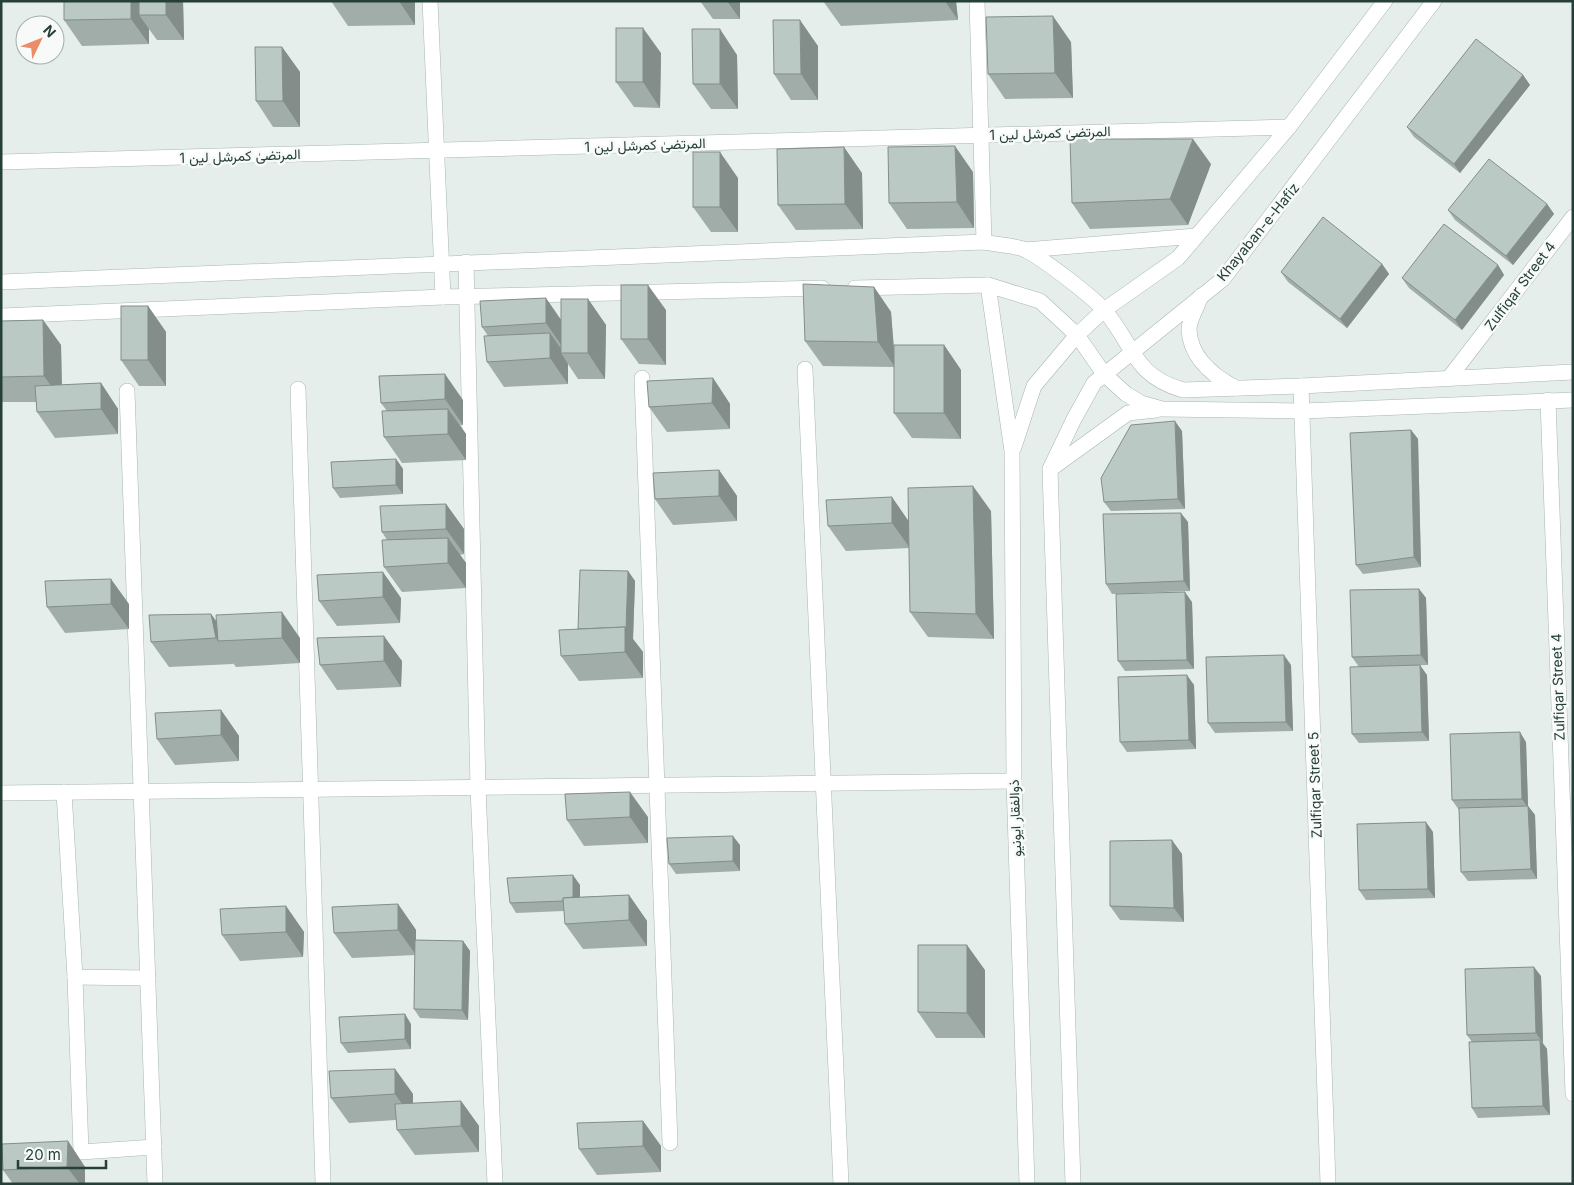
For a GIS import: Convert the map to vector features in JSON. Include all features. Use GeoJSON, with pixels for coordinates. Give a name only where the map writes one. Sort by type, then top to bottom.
{"type":"FeatureCollection","features":[{"type":"Feature","properties":{"kind":"street"},"geometry":{"type":"LineString","coordinates":[[430,1],[435,150],[443,297]]}},
{"type":"Feature","properties":{"kind":"street"},"geometry":{"type":"LineString","coordinates":[[978,1],[984,242]]}},
{"type":"Feature","properties":{"kind":"street"},"geometry":{"type":"LineString","coordinates":[[1012,451],[1034,386],[1077,335],[1104,310],[1178,258],[1289,127],[1385,1]]}},
{"type":"Feature","properties":{"kind":"street","name":"Khayaban-e-Hafiz"},"geometry":{"type":"LineString","coordinates":[[1050,469],[1094,384],[1223,278],[1434,1]]}},
{"type":"Feature","properties":{"kind":"street","name":"المرتضیٰ کمرشل لین 1"},"geometry":{"type":"LineString","coordinates":[[1,162],[1289,127]]}},
{"type":"Feature","properties":{"kind":"street","name":"Zulfiqar Street 4"},"geometry":{"type":"LineString","coordinates":[[1449,378],[1573,217]]}},
{"type":"Feature","properties":{"kind":"street"},"geometry":{"type":"LineString","coordinates":[[1,282],[984,242],[1025,250],[1196,236]]}},
{"type":"Feature","properties":{"kind":"street"},"geometry":{"type":"LineString","coordinates":[[1025,250],[1104,310],[1142,368],[1165,385],[1183,390],[1573,372]]}},
{"type":"Feature","properties":{"kind":"street"},"geometry":{"type":"LineString","coordinates":[[466,262],[478,788],[495,1184]]}},
{"type":"Feature","properties":{"kind":"street"},"geometry":{"type":"LineString","coordinates":[[988,285],[1012,451]]}},
{"type":"Feature","properties":{"kind":"street"},"geometry":{"type":"LineString","coordinates":[[1,316],[443,297],[988,285],[1040,301],[1077,335],[1104,374],[1126,394],[1141,403],[1162,409]]}},
{"type":"Feature","properties":{"kind":"street"},"geometry":{"type":"LineString","coordinates":[[1201,296],[1189,328],[1195,354],[1215,377],[1237,388]]}},
{"type":"Feature","properties":{"kind":"street"},"geometry":{"type":"LineString","coordinates":[[805,369],[840,1184]]}},
{"type":"Feature","properties":{"kind":"street"},"geometry":{"type":"LineString","coordinates":[[642,378],[670,1143]]}},
{"type":"Feature","properties":{"kind":"street","name":"Zulfiqar Street 5"},"geometry":{"type":"LineString","coordinates":[[1301,386],[1328,1184]]}},
{"type":"Feature","properties":{"kind":"street"},"geometry":{"type":"LineString","coordinates":[[1237,388],[1241,410]]}},
{"type":"Feature","properties":{"kind":"street"},"geometry":{"type":"LineString","coordinates":[[298,389],[323,1182]]}},
{"type":"Feature","properties":{"kind":"street"},"geometry":{"type":"LineString","coordinates":[[127,391],[155,1184]]}},
{"type":"Feature","properties":{"kind":"street","name":"Zulfiqar Street 4"},"geometry":{"type":"LineString","coordinates":[[1548,400],[1573,1094]]}},
{"type":"Feature","properties":{"kind":"street"},"geometry":{"type":"LineString","coordinates":[[1073,1184],[1050,469],[1128,413],[1162,409],[1303,411],[1573,400]]}},
{"type":"Feature","properties":{"kind":"street","name":"ذوالفقار ایونیو"},"geometry":{"type":"LineString","coordinates":[[1012,451],[1014,781],[1027,1184]]}},
{"type":"Feature","properties":{"kind":"street"},"geometry":{"type":"LineString","coordinates":[[1,793],[1014,781]]}},
{"type":"Feature","properties":{"kind":"street"},"geometry":{"type":"LineString","coordinates":[[64,792],[75,977],[81,1152],[154,1147]]}},
{"type":"Feature","properties":{"kind":"street"},"geometry":{"type":"LineString","coordinates":[[75,977],[148,978]]}},
{"type":"Feature","properties":{"kind":"building"},"geometry":{"type":"Polygon","coordinates":[[[64,1],[131,1],[131,19],[65,20],[64,1]]]}},
{"type":"Feature","properties":{"kind":"building"},"geometry":{"type":"Polygon","coordinates":[[[139,1],[166,1],[166,15],[139,15],[139,1]]]}},
{"type":"Feature","properties":{"kind":"building"},"geometry":{"type":"Polygon","coordinates":[[[1053,16],[1055,73],[988,74],[986,17],[1053,16]]]}},
{"type":"Feature","properties":{"kind":"building"},"geometry":{"type":"Polygon","coordinates":[[[773,20],[800,20],[801,74],[774,74],[773,20]]]}},
{"type":"Feature","properties":{"kind":"building"},"geometry":{"type":"Polygon","coordinates":[[[616,28],[643,28],[643,82],[616,82],[616,28]]]}},
{"type":"Feature","properties":{"kind":"building"},"geometry":{"type":"Polygon","coordinates":[[[692,29],[720,29],[720,84],[693,84],[692,29]]]}},
{"type":"Feature","properties":{"kind":"building"},"geometry":{"type":"Polygon","coordinates":[[[1476,39],[1523,75],[1454,164],[1407,127],[1476,39]]]}},
{"type":"Feature","properties":{"kind":"building"},"geometry":{"type":"Polygon","coordinates":[[[255,47],[282,47],[283,101],[256,101],[255,47]]]}},
{"type":"Feature","properties":{"kind":"building"},"geometry":{"type":"Polygon","coordinates":[[[1070,139],[1193,139],[1170,199],[1072,203],[1070,139]]]}},
{"type":"Feature","properties":{"kind":"building"},"geometry":{"type":"Polygon","coordinates":[[[955,146],[957,202],[889,203],[888,147],[955,146]]]}},
{"type":"Feature","properties":{"kind":"building"},"geometry":{"type":"Polygon","coordinates":[[[844,147],[845,204],[778,205],[777,149],[844,147]]]}},
{"type":"Feature","properties":{"kind":"building"},"geometry":{"type":"Polygon","coordinates":[[[693,152],[720,152],[720,207],[693,207],[693,152]]]}},
{"type":"Feature","properties":{"kind":"building"},"geometry":{"type":"Polygon","coordinates":[[[1489,159],[1547,204],[1506,256],[1448,210],[1489,159]]]}},
{"type":"Feature","properties":{"kind":"building"},"geometry":{"type":"Polygon","coordinates":[[[1323,217],[1382,264],[1340,319],[1281,272],[1323,217]]]}},
{"type":"Feature","properties":{"kind":"building"},"geometry":{"type":"Polygon","coordinates":[[[1444,224],[1498,265],[1455,320],[1402,278],[1444,224]]]}},
{"type":"Feature","properties":{"kind":"building"},"geometry":{"type":"Polygon","coordinates":[[[803,284],[874,287],[878,342],[805,341],[803,284]]]}},
{"type":"Feature","properties":{"kind":"building"},"geometry":{"type":"Polygon","coordinates":[[[621,285],[648,285],[648,339],[621,339],[621,285]]]}},
{"type":"Feature","properties":{"kind":"building"},"geometry":{"type":"Polygon","coordinates":[[[546,298],[546,323],[482,327],[480,301],[546,298]]]}},
{"type":"Feature","properties":{"kind":"building"},"geometry":{"type":"Polygon","coordinates":[[[561,299],[588,299],[588,353],[561,353],[561,299]]]}},
{"type":"Feature","properties":{"kind":"building"},"geometry":{"type":"Polygon","coordinates":[[[121,306],[148,306],[148,360],[121,360],[121,306]]]}},
{"type":"Feature","properties":{"kind":"building"},"geometry":{"type":"Polygon","coordinates":[[[43,320],[44,376],[1,377],[1,321],[43,320]]]}},
{"type":"Feature","properties":{"kind":"building"},"geometry":{"type":"Polygon","coordinates":[[[550,333],[550,358],[487,362],[484,336],[550,333]]]}},
{"type":"Feature","properties":{"kind":"building"},"geometry":{"type":"Polygon","coordinates":[[[894,345],[944,345],[944,413],[894,413],[894,345]]]}},
{"type":"Feature","properties":{"kind":"building"},"geometry":{"type":"Polygon","coordinates":[[[445,374],[445,399],[381,403],[379,376],[445,374]]]}},
{"type":"Feature","properties":{"kind":"building"},"geometry":{"type":"Polygon","coordinates":[[[713,378],[712,403],[649,407],[647,381],[713,378]]]}},
{"type":"Feature","properties":{"kind":"building"},"geometry":{"type":"Polygon","coordinates":[[[101,383],[101,409],[37,412],[35,386],[101,383]]]}},
{"type":"Feature","properties":{"kind":"building"},"geometry":{"type":"Polygon","coordinates":[[[448,409],[448,434],[384,437],[382,411],[448,409]]]}},
{"type":"Feature","properties":{"kind":"building"},"geometry":{"type":"Polygon","coordinates":[[[1175,421],[1178,499],[1104,502],[1101,478],[1131,425],[1175,421]]]}},
{"type":"Feature","properties":{"kind":"building"},"geometry":{"type":"Polygon","coordinates":[[[1411,430],[1414,557],[1356,565],[1350,433],[1411,430]]]}},
{"type":"Feature","properties":{"kind":"building"},"geometry":{"type":"Polygon","coordinates":[[[396,459],[396,485],[333,488],[331,462],[396,459]]]}},
{"type":"Feature","properties":{"kind":"building"},"geometry":{"type":"Polygon","coordinates":[[[719,470],[719,496],[655,499],[653,473],[719,470]]]}},
{"type":"Feature","properties":{"kind":"building"},"geometry":{"type":"Polygon","coordinates":[[[973,486],[976,614],[910,612],[908,488],[973,486]]]}},
{"type":"Feature","properties":{"kind":"building"},"geometry":{"type":"Polygon","coordinates":[[[892,497],[892,523],[828,526],[826,500],[892,497]]]}},
{"type":"Feature","properties":{"kind":"building"},"geometry":{"type":"Polygon","coordinates":[[[446,504],[446,529],[382,532],[380,506],[446,504]]]}},
{"type":"Feature","properties":{"kind":"building"},"geometry":{"type":"Polygon","coordinates":[[[1181,513],[1184,581],[1106,584],[1103,514],[1181,513]]]}},
{"type":"Feature","properties":{"kind":"building"},"geometry":{"type":"Polygon","coordinates":[[[448,538],[448,563],[384,567],[382,540],[448,538]]]}},
{"type":"Feature","properties":{"kind":"building"},"geometry":{"type":"Polygon","coordinates":[[[580,570],[628,571],[626,629],[625,627],[578,629],[580,570]]]}},
{"type":"Feature","properties":{"kind":"building"},"geometry":{"type":"Polygon","coordinates":[[[383,572],[383,597],[319,601],[317,575],[383,572]]]}},
{"type":"Feature","properties":{"kind":"building"},"geometry":{"type":"Polygon","coordinates":[[[111,579],[111,604],[47,607],[45,581],[111,579]]]}},
{"type":"Feature","properties":{"kind":"building"},"geometry":{"type":"Polygon","coordinates":[[[1419,589],[1421,655],[1352,657],[1350,590],[1419,589]]]}},
{"type":"Feature","properties":{"kind":"building"},"geometry":{"type":"Polygon","coordinates":[[[1185,592],[1187,660],[1118,661],[1116,594],[1185,592]]]}},
{"type":"Feature","properties":{"kind":"building"},"geometry":{"type":"Polygon","coordinates":[[[282,612],[282,638],[218,641],[216,615],[282,612]]]}},
{"type":"Feature","properties":{"kind":"building"},"geometry":{"type":"Polygon","coordinates":[[[211,614],[216,638],[151,642],[149,615],[211,614]]]}},
{"type":"Feature","properties":{"kind":"building"},"geometry":{"type":"Polygon","coordinates":[[[625,627],[625,652],[561,656],[559,630],[625,627]]]}},
{"type":"Feature","properties":{"kind":"building"},"geometry":{"type":"Polygon","coordinates":[[[384,636],[384,661],[320,665],[317,638],[384,636]]]}},
{"type":"Feature","properties":{"kind":"building"},"geometry":{"type":"Polygon","coordinates":[[[1284,655],[1286,722],[1208,723],[1206,657],[1284,655]]]}},
{"type":"Feature","properties":{"kind":"building"},"geometry":{"type":"Polygon","coordinates":[[[1420,665],[1422,732],[1352,734],[1350,667],[1420,665]]]}},
{"type":"Feature","properties":{"kind":"building"},"geometry":{"type":"Polygon","coordinates":[[[1187,675],[1189,740],[1120,742],[1118,677],[1187,675]]]}},
{"type":"Feature","properties":{"kind":"building"},"geometry":{"type":"Polygon","coordinates":[[[221,710],[221,735],[157,739],[155,713],[221,710]]]}},
{"type":"Feature","properties":{"kind":"building"},"geometry":{"type":"Polygon","coordinates":[[[1520,732],[1522,799],[1452,800],[1450,734],[1520,732]]]}},
{"type":"Feature","properties":{"kind":"building"},"geometry":{"type":"Polygon","coordinates":[[[630,792],[630,817],[567,820],[565,794],[630,792]]]}},
{"type":"Feature","properties":{"kind":"building"},"geometry":{"type":"Polygon","coordinates":[[[1528,806],[1531,869],[1461,872],[1459,808],[1528,806]]]}},
{"type":"Feature","properties":{"kind":"building"},"geometry":{"type":"Polygon","coordinates":[[[1426,822],[1428,889],[1359,890],[1357,824],[1426,822]]]}},
{"type":"Feature","properties":{"kind":"building"},"geometry":{"type":"Polygon","coordinates":[[[733,836],[733,861],[669,864],[667,838],[733,836]]]}},
{"type":"Feature","properties":{"kind":"building"},"geometry":{"type":"Polygon","coordinates":[[[1172,840],[1174,908],[1110,906],[1110,841],[1172,840]]]}},
{"type":"Feature","properties":{"kind":"building"},"geometry":{"type":"Polygon","coordinates":[[[573,875],[573,897],[563,898],[563,901],[510,903],[507,878],[573,875]]]}},
{"type":"Feature","properties":{"kind":"building"},"geometry":{"type":"Polygon","coordinates":[[[629,895],[629,920],[565,924],[563,898],[629,895]]]}},
{"type":"Feature","properties":{"kind":"building"},"geometry":{"type":"Polygon","coordinates":[[[398,904],[398,930],[334,933],[332,907],[398,904]]]}},
{"type":"Feature","properties":{"kind":"building"},"geometry":{"type":"Polygon","coordinates":[[[286,906],[286,932],[222,935],[220,909],[286,906]]]}},
{"type":"Feature","properties":{"kind":"building"},"geometry":{"type":"Polygon","coordinates":[[[415,940],[463,941],[462,1010],[414,1009],[415,940]]]}},
{"type":"Feature","properties":{"kind":"building"},"geometry":{"type":"Polygon","coordinates":[[[918,945],[967,945],[967,1013],[918,1012],[918,945]]]}},
{"type":"Feature","properties":{"kind":"building"},"geometry":{"type":"Polygon","coordinates":[[[1534,967],[1536,1033],[1467,1035],[1465,969],[1534,967]]]}},
{"type":"Feature","properties":{"kind":"building"},"geometry":{"type":"Polygon","coordinates":[[[405,1014],[405,1039],[341,1043],[339,1017],[405,1014]]]}},
{"type":"Feature","properties":{"kind":"building"},"geometry":{"type":"Polygon","coordinates":[[[1540,1040],[1543,1106],[1472,1108],[1469,1042],[1540,1040]]]}},
{"type":"Feature","properties":{"kind":"building"},"geometry":{"type":"Polygon","coordinates":[[[395,1069],[395,1094],[331,1098],[329,1071],[395,1069]]]}},
{"type":"Feature","properties":{"kind":"building"},"geometry":{"type":"Polygon","coordinates":[[[461,1101],[461,1126],[397,1130],[395,1104],[461,1101]]]}},
{"type":"Feature","properties":{"kind":"building"},"geometry":{"type":"Polygon","coordinates":[[[643,1121],[643,1146],[579,1149],[577,1123],[643,1121]]]}},
{"type":"Feature","properties":{"kind":"building"},"geometry":{"type":"Polygon","coordinates":[[[68,1141],[67,1167],[3,1170],[2,1144],[68,1141]]]}}]}
